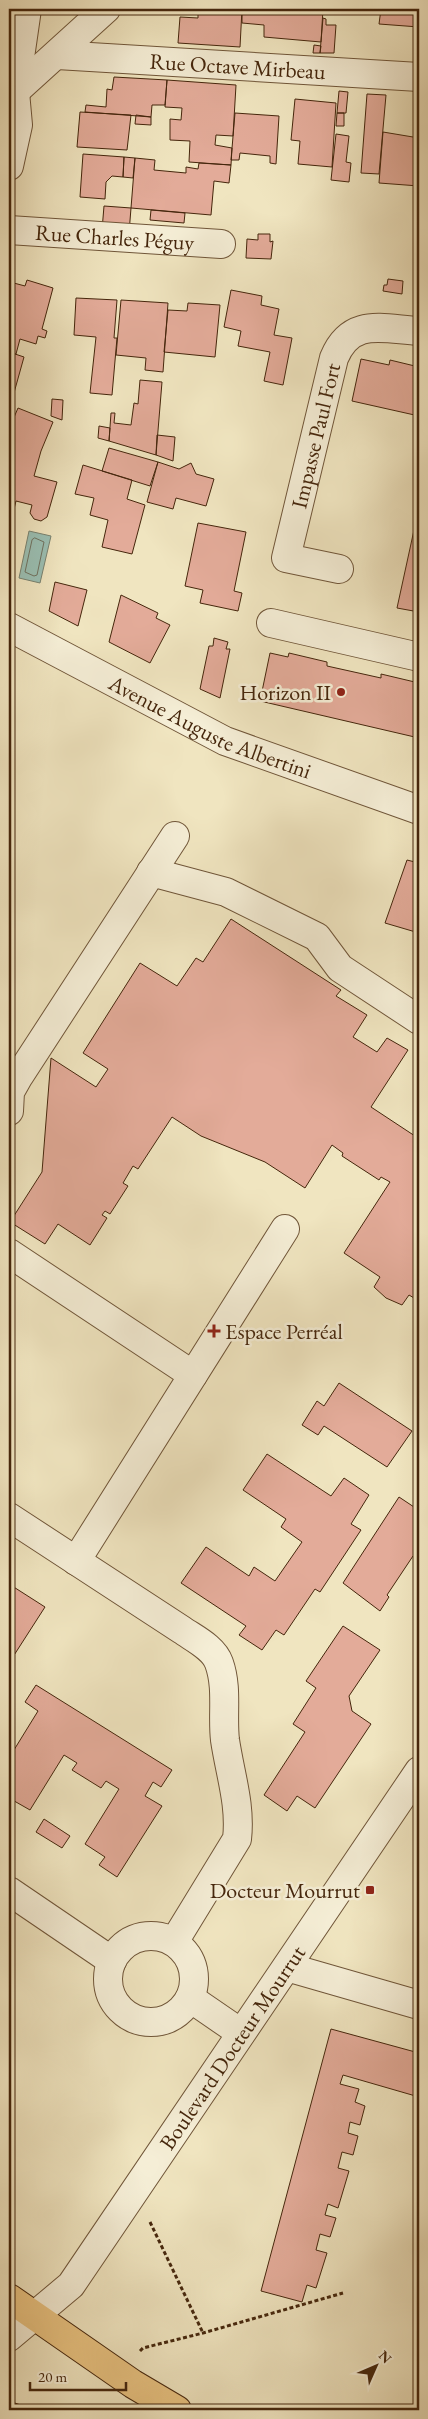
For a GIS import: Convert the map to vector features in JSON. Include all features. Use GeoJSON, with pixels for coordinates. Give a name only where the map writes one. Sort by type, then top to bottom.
{"type":"FeatureCollection","features":[{"type":"Feature","properties":{"kind":"main road"},"geometry":{"type":"LineString","coordinates":[[9,2298],[121,2375],[177,2410]]}},
{"type":"Feature","properties":{"kind":"street"},"geometry":{"type":"LineString","coordinates":[[9,166],[18,125],[12,95],[27,9]]}},
{"type":"Feature","properties":{"kind":"street"},"geometry":{"type":"LineString","coordinates":[[12,95],[106,9]]}},
{"type":"Feature","properties":{"kind":"street","name":"Rue Octave Mirbeau"},"geometry":{"type":"LineString","coordinates":[[57,55],[419,77]]}},
{"type":"Feature","properties":{"kind":"street","name":"Rue Charles Péguy"},"geometry":{"type":"LineString","coordinates":[[9,230],[221,244]]}},
{"type":"Feature","properties":{"kind":"street","name":"Impasse Paul Fort"},"geometry":{"type":"LineString","coordinates":[[339,569],[286,558],[334,358],[345,339],[353,331],[364,328],[419,331]]}},
{"type":"Feature","properties":{"kind":"street"},"geometry":{"type":"LineString","coordinates":[[271,623],[419,657]]}},
{"type":"Feature","properties":{"kind":"street","name":"Avenue Auguste Albertini"},"geometry":{"type":"LineString","coordinates":[[9,627],[225,741],[419,810]]}},
{"type":"Feature","properties":{"kind":"street"},"geometry":{"type":"LineString","coordinates":[[9,1111],[10,1092],[19,1076],[175,836]]}},
{"type":"Feature","properties":{"kind":"street"},"geometry":{"type":"LineString","coordinates":[[151,872],[226,892],[317,937],[340,968],[419,1020]]}},
{"type":"Feature","properties":{"kind":"street"},"geometry":{"type":"LineString","coordinates":[[76,1561],[284,1229]]}},
{"type":"Feature","properties":{"kind":"street"},"geometry":{"type":"LineString","coordinates":[[9,1253],[193,1375]]}},
{"type":"Feature","properties":{"kind":"street"},"geometry":{"type":"LineString","coordinates":[[9,1517],[207,1648],[219,1662],[223,1686],[225,1739],[239,1822],[237,1839],[174,1942]]}},
{"type":"Feature","properties":{"kind":"street","name":"Boulevard Docteur Mourrut"},"geometry":{"type":"LineString","coordinates":[[9,2336],[35,2317],[71,2285],[419,1771]]}},
{"type":"Feature","properties":{"kind":"street"},"geometry":{"type":"LineString","coordinates":[[9,1891],[112,1961]]}},
{"type":"Feature","properties":{"kind":"street"},"geometry":{"type":"LineString","coordinates":[[148,1936],[161,1937],[174,1942],[184,1951],[191,1963],[194,1976],[190,1998],[179,2013],[167,2020],[153,2023],[127,2016],[117,2007],[110,1995],[107,1982],[112,1961],[122,1945],[134,1938],[148,1936]]}},
{"type":"Feature","properties":{"kind":"street"},"geometry":{"type":"LineString","coordinates":[[287,1967],[419,2005]]}},
{"type":"Feature","properties":{"kind":"street"},"geometry":{"type":"LineString","coordinates":[[190,1998],[241,2033]]}},
{"type":"Feature","properties":{"kind":"path"},"geometry":{"type":"LineString","coordinates":[[135,2190],[203,2333]]}},
{"type":"Feature","properties":{"kind":"path"},"geometry":{"type":"LineString","coordinates":[[121,2375],[143,2348],[343,2293]]}},
{"type":"Feature","properties":{"kind":"water"},"geometry":{"type":"Polygon","coordinates":[[[29,531],[51,536],[40,583],[19,578],[29,531]]]}},
{"type":"Feature","properties":{"kind":"building"},"geometry":{"type":"Polygon","coordinates":[[[198,9],[242,9],[240,47],[178,43],[180,17],[198,18],[198,9]]]}},
{"type":"Feature","properties":{"kind":"building"},"geometry":{"type":"Polygon","coordinates":[[[242,9],[323,9],[321,42],[264,37],[264,25],[242,23],[242,9]]]}},
{"type":"Feature","properties":{"kind":"building"},"geometry":{"type":"Polygon","coordinates":[[[381,9],[419,9],[419,27],[379,24],[381,9]]]}},
{"type":"Feature","properties":{"kind":"building"},"geometry":{"type":"Polygon","coordinates":[[[323,18],[326,19],[326,25],[336,25],[334,53],[320,53],[323,18]]]}},
{"type":"Feature","properties":{"kind":"building"},"geometry":{"type":"Polygon","coordinates":[[[314,45],[321,46],[320,53],[313,53],[314,45]]]}},
{"type":"Feature","properties":{"kind":"building"},"geometry":{"type":"Polygon","coordinates":[[[114,77],[167,80],[165,105],[152,105],[151,117],[85,112],[86,105],[106,107],[107,89],[112,90],[114,77]]]}},
{"type":"Feature","properties":{"kind":"building"},"geometry":{"type":"Polygon","coordinates":[[[167,80],[236,85],[233,136],[216,135],[215,145],[232,148],[231,165],[189,162],[190,141],[170,140],[170,119],[181,120],[182,108],[165,107],[167,80]]]}},
{"type":"Feature","properties":{"kind":"building"},"geometry":{"type":"Polygon","coordinates":[[[339,91],[348,92],[346,113],[337,113],[339,91]]]}},
{"type":"Feature","properties":{"kind":"building"},"geometry":{"type":"Polygon","coordinates":[[[367,94],[386,95],[379,174],[361,173],[367,94]]]}},
{"type":"Feature","properties":{"kind":"building"},"geometry":{"type":"Polygon","coordinates":[[[295,99],[336,103],[332,167],[298,164],[300,141],[291,140],[295,99]]]}},
{"type":"Feature","properties":{"kind":"building"},"geometry":{"type":"Polygon","coordinates":[[[80,112],[131,115],[127,150],[77,147],[80,112]]]}},
{"type":"Feature","properties":{"kind":"building"},"geometry":{"type":"Polygon","coordinates":[[[235,113],[279,116],[276,164],[270,163],[270,156],[240,153],[239,160],[231,160],[235,113]]]}},
{"type":"Feature","properties":{"kind":"building"},"geometry":{"type":"Polygon","coordinates":[[[337,113],[344,113],[344,126],[336,126],[337,113]]]}},
{"type":"Feature","properties":{"kind":"building"},"geometry":{"type":"Polygon","coordinates":[[[136,115],[151,117],[151,125],[135,124],[136,115]]]}},
{"type":"Feature","properties":{"kind":"building"},"geometry":{"type":"Polygon","coordinates":[[[383,132],[419,138],[419,186],[379,183],[383,132]]]}},
{"type":"Feature","properties":{"kind":"building"},"geometry":{"type":"Polygon","coordinates":[[[336,134],[349,136],[346,162],[351,163],[349,182],[331,180],[336,134]]]}},
{"type":"Feature","properties":{"kind":"building"},"geometry":{"type":"Polygon","coordinates":[[[83,154],[124,157],[123,177],[112,176],[106,182],[105,199],[80,197],[83,154]]]}},
{"type":"Feature","properties":{"kind":"building"},"geometry":{"type":"Polygon","coordinates":[[[124,157],[135,158],[133,178],[123,177],[124,157]]]}},
{"type":"Feature","properties":{"kind":"building"},"geometry":{"type":"Polygon","coordinates":[[[135,158],[155,160],[154,170],[186,173],[186,167],[198,169],[199,163],[231,165],[229,183],[214,181],[211,215],[131,208],[135,158]]]}},
{"type":"Feature","properties":{"kind":"building"},"geometry":{"type":"Polygon","coordinates":[[[104,206],[131,208],[129,233],[102,230],[104,206]]]}},
{"type":"Feature","properties":{"kind":"building"},"geometry":{"type":"Polygon","coordinates":[[[151,210],[185,213],[184,223],[150,220],[151,210]]]}},
{"type":"Feature","properties":{"kind":"building"},"geometry":{"type":"Polygon","coordinates":[[[258,234],[270,234],[270,242],[273,241],[271,259],[246,258],[247,239],[258,240],[258,234]]]}},
{"type":"Feature","properties":{"kind":"building"},"geometry":{"type":"Polygon","coordinates":[[[388,279],[403,281],[402,294],[383,291],[388,279]]]}},
{"type":"Feature","properties":{"kind":"building"},"geometry":{"type":"Polygon","coordinates":[[[27,280],[53,288],[42,329],[47,331],[45,338],[38,336],[36,344],[20,339],[16,354],[9,352],[9,287],[10,282],[25,286],[27,280]]]}},
{"type":"Feature","properties":{"kind":"building"},"geometry":{"type":"Polygon","coordinates":[[[231,290],[262,296],[261,305],[279,309],[274,335],[292,338],[283,385],[264,381],[270,352],[238,346],[241,331],[224,327],[231,290]]]}},
{"type":"Feature","properties":{"kind":"building"},"geometry":{"type":"Polygon","coordinates":[[[76,298],[117,300],[114,338],[117,338],[112,395],[90,393],[96,337],[74,335],[76,298]]]}},
{"type":"Feature","properties":{"kind":"building"},"geometry":{"type":"Polygon","coordinates":[[[121,300],[168,303],[163,372],[145,370],[146,358],[116,355],[121,300]]]}},
{"type":"Feature","properties":{"kind":"building"},"geometry":{"type":"Polygon","coordinates":[[[188,303],[220,305],[215,357],[164,352],[168,310],[187,311],[188,303]]]}},
{"type":"Feature","properties":{"kind":"building"},"geometry":{"type":"Polygon","coordinates":[[[9,352],[24,357],[12,400],[9,398],[9,352]]]}},
{"type":"Feature","properties":{"kind":"building"},"geometry":{"type":"Polygon","coordinates":[[[361,359],[389,365],[390,360],[419,367],[419,416],[352,401],[361,359]]]}},
{"type":"Feature","properties":{"kind":"building"},"geometry":{"type":"Polygon","coordinates":[[[140,380],[162,382],[156,455],[109,441],[111,413],[115,413],[114,423],[131,425],[134,403],[138,404],[140,380]]]}},
{"type":"Feature","properties":{"kind":"building"},"geometry":{"type":"Polygon","coordinates":[[[52,399],[63,400],[62,420],[51,416],[52,399]]]}},
{"type":"Feature","properties":{"kind":"building"},"geometry":{"type":"Polygon","coordinates":[[[18,408],[53,422],[41,451],[34,476],[57,482],[47,517],[41,521],[34,519],[30,513],[32,505],[16,501],[9,529],[9,429],[18,408]]]}},
{"type":"Feature","properties":{"kind":"building"},"geometry":{"type":"Polygon","coordinates":[[[99,426],[110,428],[109,441],[98,438],[99,426]]]}},
{"type":"Feature","properties":{"kind":"building"},"geometry":{"type":"Polygon","coordinates":[[[157,435],[175,437],[173,461],[156,455],[157,435]]]}},
{"type":"Feature","properties":{"kind":"building"},"geometry":{"type":"Polygon","coordinates":[[[109,448],[158,462],[150,486],[102,471],[109,448]]]}},
{"type":"Feature","properties":{"kind":"building"},"geometry":{"type":"Polygon","coordinates":[[[158,462],[179,469],[191,463],[196,474],[214,479],[206,506],[176,498],[173,509],[147,502],[158,462]]]}},
{"type":"Feature","properties":{"kind":"building"},"geometry":{"type":"Polygon","coordinates":[[[83,465],[132,480],[127,499],[145,505],[132,554],[102,547],[108,520],[90,515],[94,498],[75,494],[83,465]]]}},
{"type":"Feature","properties":{"kind":"building"},"geometry":{"type":"Polygon","coordinates":[[[419,507],[419,612],[397,608],[419,507]]]}},
{"type":"Feature","properties":{"kind":"building"},"geometry":{"type":"Polygon","coordinates":[[[198,523],[246,532],[234,591],[242,593],[238,611],[200,603],[203,590],[185,586],[198,523]]]}},
{"type":"Feature","properties":{"kind":"building"},"geometry":{"type":"Polygon","coordinates":[[[55,582],[87,590],[78,626],[49,611],[55,582]]]}},
{"type":"Feature","properties":{"kind":"building"},"geometry":{"type":"Polygon","coordinates":[[[121,595],[158,613],[156,618],[170,625],[150,663],[109,642],[121,595]]]}},
{"type":"Feature","properties":{"kind":"building"},"geometry":{"type":"Polygon","coordinates":[[[214,638],[228,642],[226,649],[230,649],[220,698],[200,689],[209,646],[213,646],[214,638]]]}},
{"type":"Feature","properties":{"kind":"building","name":"Horizon II"},"geometry":{"type":"Polygon","coordinates":[[[270,653],[288,657],[289,653],[327,662],[327,666],[381,678],[381,674],[419,683],[419,738],[260,701],[270,653]]]}},
{"type":"Feature","properties":{"kind":"building"},"geometry":{"type":"Polygon","coordinates":[[[407,860],[419,863],[419,933],[385,923],[407,860]]]}},
{"type":"Feature","properties":{"kind":"building"},"geometry":{"type":"Polygon","coordinates":[[[231,919],[341,990],[336,996],[367,1015],[353,1037],[377,1052],[387,1038],[408,1050],[371,1107],[418,1138],[419,1136],[419,1301],[409,1295],[402,1305],[386,1298],[374,1287],[380,1277],[344,1253],[390,1182],[381,1177],[379,1180],[342,1156],[343,1153],[332,1145],[305,1188],[265,1162],[201,1136],[172,1117],[138,1169],[133,1166],[123,1183],[128,1186],[110,1214],[105,1211],[102,1215],[107,1218],[90,1245],[58,1224],[45,1244],[10,1222],[42,1172],[51,1058],[96,1087],[108,1069],[83,1053],[140,963],[177,986],[196,958],[203,962],[231,919]]]}},
{"type":"Feature","properties":{"kind":"building"},"geometry":{"type":"Polygon","coordinates":[[[339,1383],[412,1431],[387,1467],[324,1426],[318,1435],[302,1425],[317,1401],[324,1406],[339,1383]]]}},
{"type":"Feature","properties":{"kind":"building"},"geometry":{"type":"Polygon","coordinates":[[[267,1454],[331,1496],[344,1478],[369,1495],[351,1524],[361,1530],[320,1592],[315,1589],[284,1635],[276,1630],[262,1650],[239,1635],[246,1626],[181,1583],[206,1547],[249,1576],[254,1567],[275,1581],[302,1542],[281,1527],[286,1519],[243,1490],[267,1454]]]}},
{"type":"Feature","properties":{"kind":"building"},"geometry":{"type":"Polygon","coordinates":[[[399,1497],[414,1507],[419,1498],[419,1558],[413,1556],[387,1595],[389,1597],[380,1611],[343,1583],[399,1497]]]}},
{"type":"Feature","properties":{"kind":"building"},"geometry":{"type":"Polygon","coordinates":[[[9,1584],[45,1607],[9,1663],[9,1584]]]}},
{"type":"Feature","properties":{"kind":"building"},"geometry":{"type":"Polygon","coordinates":[[[343,1626],[380,1650],[349,1696],[352,1711],[371,1724],[315,1808],[297,1796],[287,1811],[264,1795],[305,1732],[293,1724],[316,1688],[306,1681],[343,1626]]]}},
{"type":"Feature","properties":{"kind":"building"},"geometry":{"type":"Polygon","coordinates":[[[36,1685],[172,1770],[161,1787],[153,1782],[145,1796],[162,1806],[117,1877],[99,1865],[105,1857],[85,1844],[119,1789],[106,1781],[101,1788],[72,1770],[77,1763],[64,1755],[30,1810],[9,1798],[9,1758],[38,1711],[25,1702],[36,1685]]]}},
{"type":"Feature","properties":{"kind":"building"},"geometry":{"type":"Polygon","coordinates":[[[44,1819],[70,1836],[62,1848],[36,1832],[44,1819]]]}},
{"type":"Feature","properties":{"kind":"building"},"geometry":{"type":"Polygon","coordinates":[[[331,2029],[419,2053],[419,2097],[343,2075],[340,2084],[359,2089],[355,2102],[365,2106],[360,2125],[350,2122],[348,2133],[358,2136],[353,2155],[342,2152],[338,2168],[349,2171],[338,2208],[328,2204],[325,2215],[336,2218],[330,2237],[320,2234],[316,2250],[327,2253],[316,2288],[307,2285],[302,2302],[261,2291],[331,2029]]]}},
{"type":"Feature","properties":{"kind":"building"},"geometry":{"type":"Polygon","coordinates":[[[9,2401],[35,2410],[9,2410],[9,2401]]]}},
{"type":"Feature","properties":{"kind":"place","name":"Horizon II"},"geometry":{"type":"Point","coordinates":[341,692]}},
{"type":"Feature","properties":{"kind":"place","name":"Espace Perréal"},"geometry":{"type":"Point","coordinates":[214,1331]}},
{"type":"Feature","properties":{"kind":"place","name":"Docteur Mourrut"},"geometry":{"type":"Point","coordinates":[370,1890]}}]}
